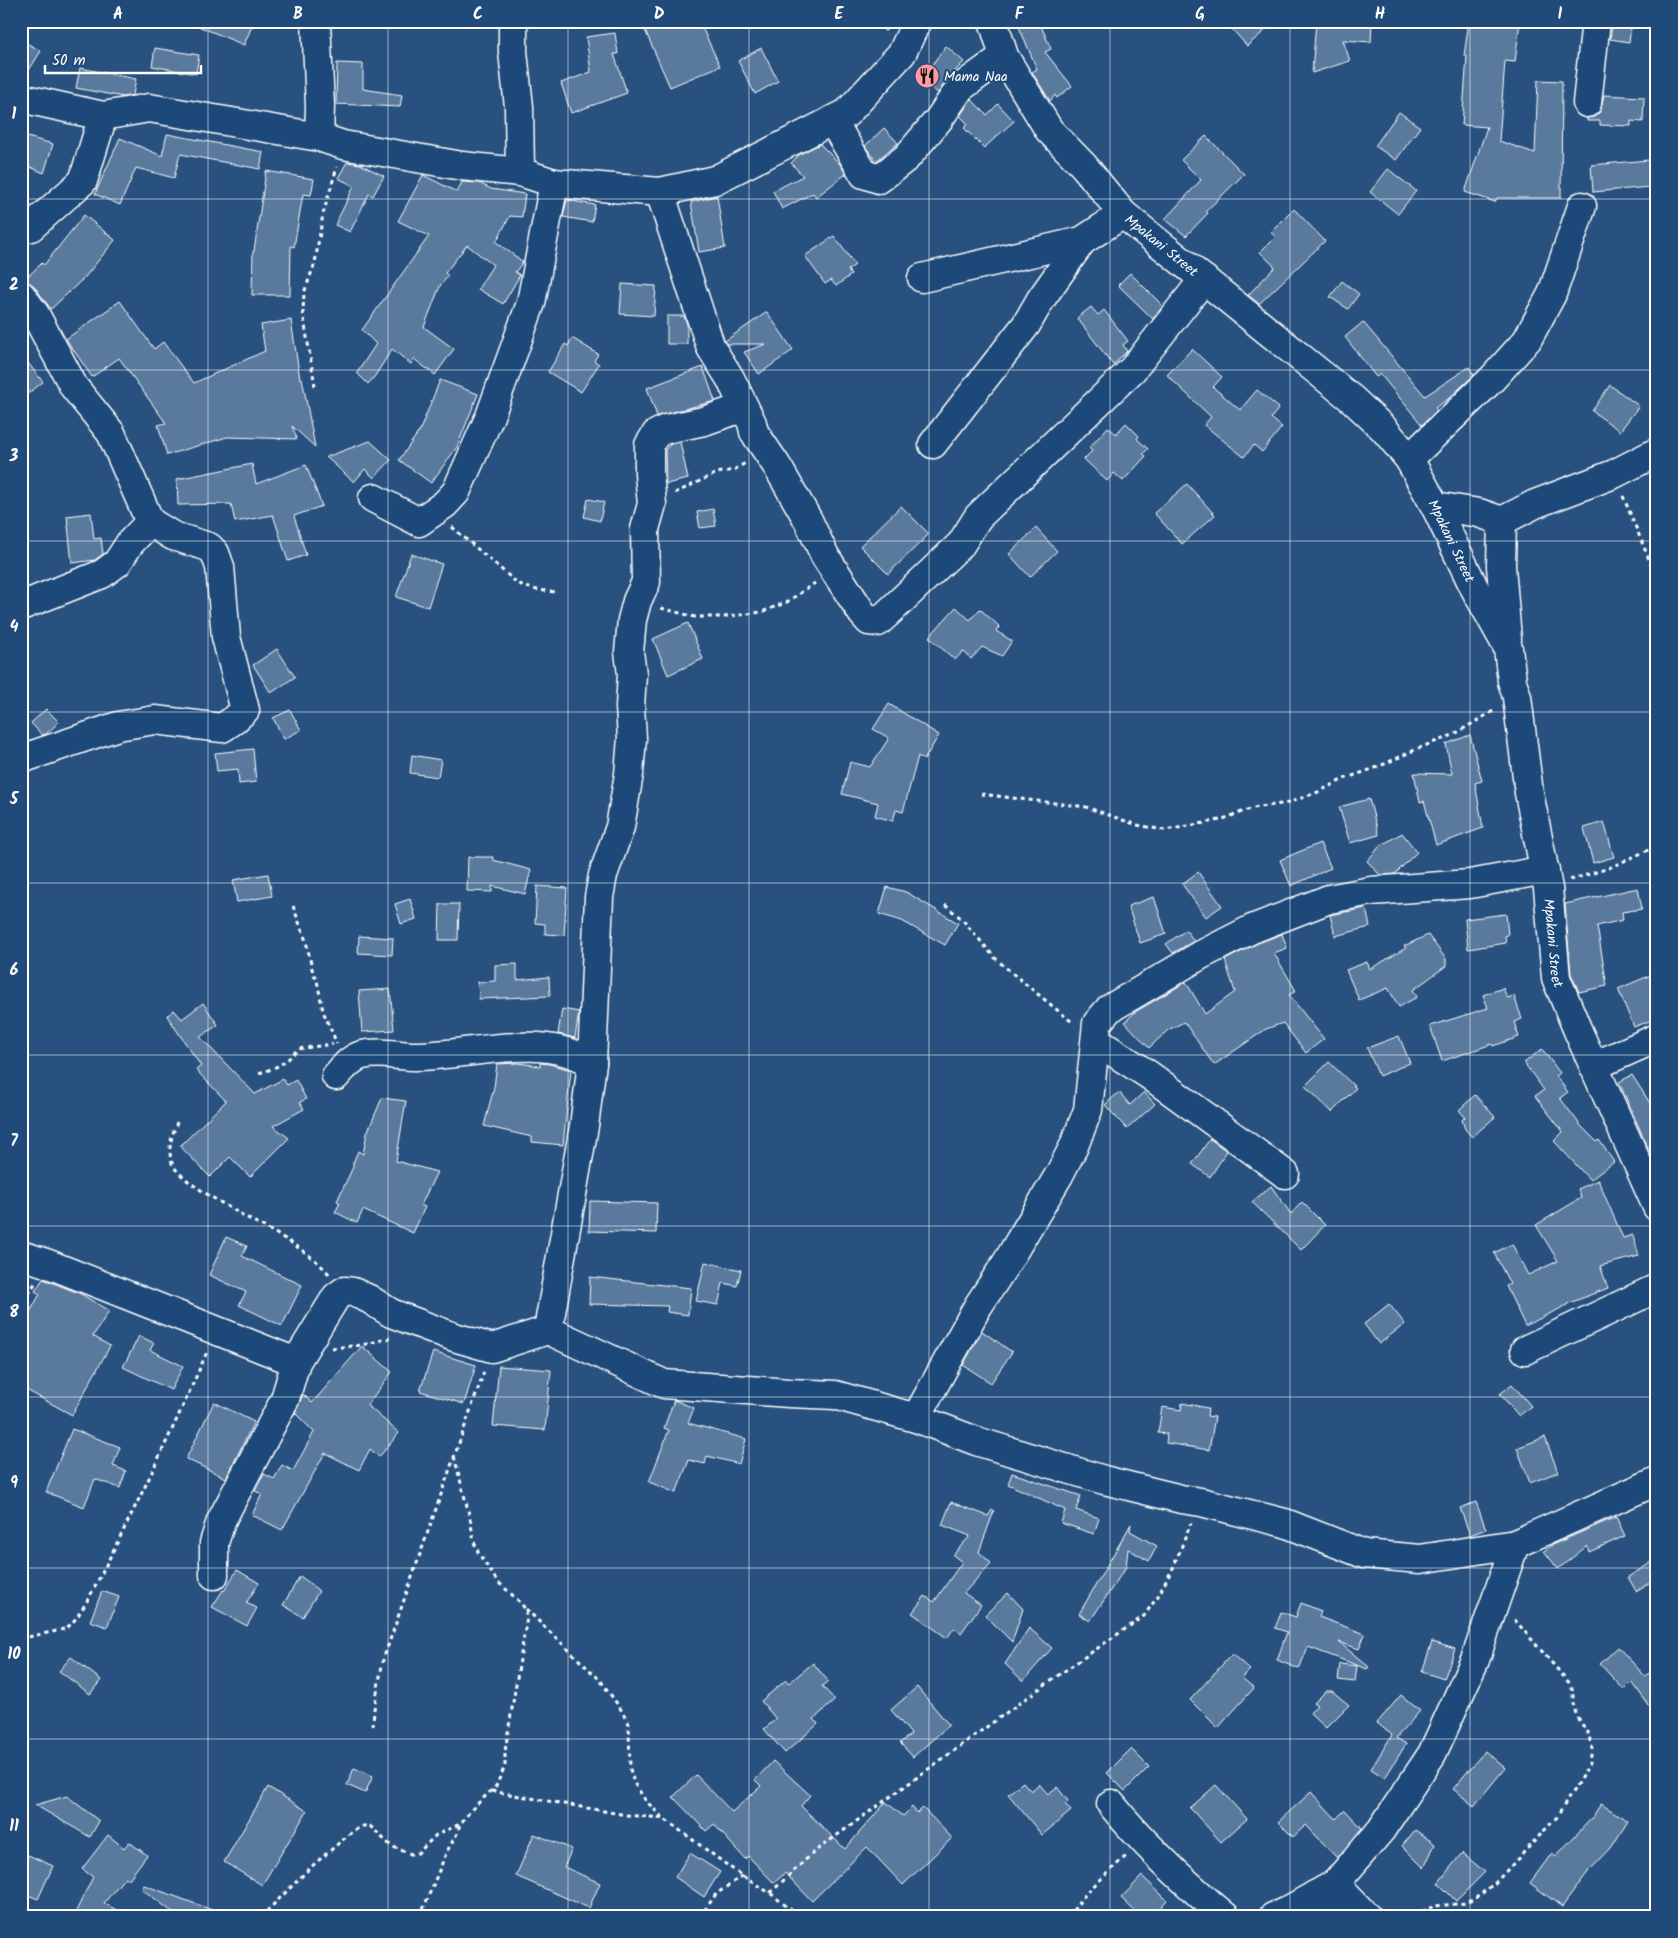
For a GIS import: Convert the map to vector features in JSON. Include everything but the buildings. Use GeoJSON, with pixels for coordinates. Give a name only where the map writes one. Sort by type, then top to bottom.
{"type":"FeatureCollection","features":[{"type":"Feature","properties":{"kind":"street"},"geometry":{"type":"LineString","coordinates":[[316,21],[320,106],[331,141]]}},
{"type":"Feature","properties":{"kind":"street"},"geometry":{"type":"LineString","coordinates":[[513,21],[513,52],[519,106],[520,172]]}},
{"type":"Feature","properties":{"kind":"street"},"geometry":{"type":"LineString","coordinates":[[21,98],[103,116],[148,108],[462,166],[520,172],[554,183],[660,192],[715,180],[847,113],[902,53],[917,21]]}},
{"type":"Feature","properties":{"kind":"street","name":"Mpakani Street"},"geometry":{"type":"LineString","coordinates":[[993,21],[1004,56],[1049,130],[1084,166],[1123,214],[1352,399],[1384,429],[1409,459],[1435,506],[1474,587],[1508,648],[1512,681],[1517,697],[1529,793],[1546,879],[1556,978],[1657,1207]]}},
{"type":"Feature","properties":{"kind":"street"},"geometry":{"type":"LineString","coordinates":[[1587,103],[1596,21]]}},
{"type":"Feature","properties":{"kind":"street"},"geometry":{"type":"LineString","coordinates":[[832,120],[864,174],[879,179],[907,157],[960,88],[1004,56]]}},
{"type":"Feature","properties":{"kind":"street"},"geometry":{"type":"LineString","coordinates":[[21,230],[31,227],[83,181],[103,116]]}},
{"type":"Feature","properties":{"kind":"street"},"geometry":{"type":"LineString","coordinates":[[373,498],[419,522],[430,516],[456,492],[490,416],[531,303],[554,183]]}},
{"type":"Feature","properties":{"kind":"street"},"geometry":{"type":"LineString","coordinates":[[660,192],[711,348],[730,378],[752,423],[754,432],[808,520],[825,556],[869,621],[878,622],[961,544],[978,517],[1133,369],[1204,279]]}},
{"type":"Feature","properties":{"kind":"street"},"geometry":{"type":"LineString","coordinates":[[1409,459],[1492,379],[1527,340],[1552,294],[1582,206]]}},
{"type":"Feature","properties":{"kind":"street"},"geometry":{"type":"LineString","coordinates":[[922,278],[1082,241],[1123,214]]}},
{"type":"Feature","properties":{"kind":"street"},"geometry":{"type":"LineString","coordinates":[[933,444],[1026,325],[1041,299],[1082,241]]}},
{"type":"Feature","properties":{"kind":"street"},"geometry":{"type":"LineString","coordinates":[[21,295],[34,314],[74,387],[111,433],[150,522],[173,536],[209,547],[215,553],[220,567],[226,637],[245,710],[222,728],[154,720],[118,726],[21,759]]}},
{"type":"Feature","properties":{"kind":"street"},"geometry":{"type":"LineString","coordinates":[[548,1330],[584,1126],[592,1063],[599,897],[603,875],[620,827],[629,774],[632,738],[630,707],[632,674],[629,652],[632,620],[637,602],[646,582],[644,530],[652,504],[649,445],[656,434],[666,429],[704,420],[744,407]]}},
{"type":"Feature","properties":{"kind":"street"},"geometry":{"type":"LineString","coordinates":[[1435,506],[1479,513],[1502,521],[1535,504],[1614,474],[1657,452]]}},
{"type":"Feature","properties":{"kind":"street"},"geometry":{"type":"LineString","coordinates":[[1502,521],[1501,566],[1508,648]]}},
{"type":"Feature","properties":{"kind":"street"},"geometry":{"type":"LineString","coordinates":[[21,606],[102,574],[117,563],[130,543],[150,522]]}},
{"type":"Feature","properties":{"kind":"street"},"geometry":{"type":"LineString","coordinates":[[916,1418],[978,1306],[1007,1262],[1059,1175],[1074,1146],[1088,1110],[1097,1023],[1108,1010],[1201,955],[1252,929],[1329,899],[1371,891],[1546,879]]}},
{"type":"Feature","properties":{"kind":"street"},"geometry":{"type":"LineString","coordinates":[[1594,1066],[1657,1038]]}},
{"type":"Feature","properties":{"kind":"street"},"geometry":{"type":"LineString","coordinates":[[1096,1041],[1149,1076],[1285,1174]]}},
{"type":"Feature","properties":{"kind":"street"},"geometry":{"type":"LineString","coordinates":[[336,1076],[347,1064],[360,1056],[377,1053],[416,1056],[521,1046],[548,1049],[580,1056],[592,1063]]}},
{"type":"Feature","properties":{"kind":"street"},"geometry":{"type":"LineString","coordinates":[[21,1255],[46,1262],[216,1331],[300,1357]]}},
{"type":"Feature","properties":{"kind":"street"},"geometry":{"type":"LineString","coordinates":[[1524,1350],[1657,1288]]}},
{"type":"Feature","properties":{"kind":"street"},"geometry":{"type":"LineString","coordinates":[[214,1574],[214,1543],[221,1521],[285,1399],[300,1357],[336,1297],[344,1291],[369,1299],[391,1313],[439,1332],[492,1348],[548,1330],[664,1384],[835,1395],[916,1418],[976,1441],[1104,1480],[1285,1523],[1364,1554],[1420,1559],[1515,1544],[1657,1481]]}},
{"type":"Feature","properties":{"kind":"street"},"geometry":{"type":"LineString","coordinates":[[1273,1917],[1287,1912],[1325,1890],[1382,1830],[1432,1754],[1475,1660],[1515,1544]]}},
{"type":"Feature","properties":{"kind":"street"},"geometry":{"type":"LineString","coordinates":[[1111,1804],[1143,1841],[1183,1882],[1226,1917]]}},
{"type":"Feature","properties":{"kind":"street"},"geometry":{"type":"LineString","coordinates":[[1325,1890],[1337,1917]]}},
{"type":"Feature","properties":{"kind":"street"},"geometry":{"type":"LineString","coordinates":[[1325,1890],[1367,1917]]}},
{"type":"Feature","properties":{"kind":"path"},"geometry":{"type":"LineString","coordinates":[[315,386],[303,313],[304,293],[314,263],[323,214],[331,141]]}},
{"type":"Feature","properties":{"kind":"path"},"geometry":{"type":"LineString","coordinates":[[652,504],[717,474],[734,470],[745,464],[764,447]]}},
{"type":"Feature","properties":{"kind":"path"},"geometry":{"type":"LineString","coordinates":[[1614,474],[1657,578]]}},
{"type":"Feature","properties":{"kind":"path"},"geometry":{"type":"LineString","coordinates":[[430,516],[440,518],[463,535],[516,582],[539,592],[558,592]]}},
{"type":"Feature","properties":{"kind":"path"},"geometry":{"type":"LineString","coordinates":[[637,602],[695,617],[724,617],[762,612],[787,602],[834,569]]}},
{"type":"Feature","properties":{"kind":"path"},"geometry":{"type":"LineString","coordinates":[[981,794],[1086,807],[1137,825],[1164,830],[1178,828],[1220,820],[1253,808],[1288,802],[1318,792],[1344,779],[1378,767],[1453,735],[1517,697]]}},
{"type":"Feature","properties":{"kind":"path"},"geometry":{"type":"LineString","coordinates":[[1546,879],[1609,868],[1657,846]]}},
{"type":"Feature","properties":{"kind":"path"},"geometry":{"type":"LineString","coordinates":[[945,905],[962,919],[995,958],[1096,1041]]}},
{"type":"Feature","properties":{"kind":"path"},"geometry":{"type":"LineString","coordinates":[[293,906],[306,941],[323,1011],[336,1044]]}},
{"type":"Feature","properties":{"kind":"path"},"geometry":{"type":"LineString","coordinates":[[259,1072],[275,1069],[289,1060],[298,1049],[356,1043],[360,1056]]}},
{"type":"Feature","properties":{"kind":"path"},"geometry":{"type":"LineString","coordinates":[[177,1122],[169,1148],[173,1165],[210,1196],[292,1244],[322,1266],[344,1291]]}},
{"type":"Feature","properties":{"kind":"path"},"geometry":{"type":"LineString","coordinates":[[21,1638],[66,1628],[91,1594],[177,1419],[216,1331]]}},
{"type":"Feature","properties":{"kind":"path"},"geometry":{"type":"LineString","coordinates":[[300,1357],[397,1337]]}},
{"type":"Feature","properties":{"kind":"path"},"geometry":{"type":"LineString","coordinates":[[373,1726],[383,1660],[492,1348]]}},
{"type":"Feature","properties":{"kind":"path"},"geometry":{"type":"LineString","coordinates":[[454,1456],[476,1548],[497,1582],[601,1681],[620,1708],[629,1724],[630,1769],[634,1783],[646,1800],[663,1818],[742,1876],[770,1893],[800,1917]]}},
{"type":"Feature","properties":{"kind":"path"},"geometry":{"type":"LineString","coordinates":[[770,1893],[814,1852],[1050,1681],[1144,1616],[1158,1596],[1173,1568],[1201,1502]]}},
{"type":"Feature","properties":{"kind":"path"},"geometry":{"type":"LineString","coordinates":[[1416,1917],[1421,1912],[1434,1906],[1466,1903],[1495,1883],[1557,1817],[1590,1763],[1592,1747],[1588,1734],[1572,1703],[1574,1692],[1571,1685],[1496,1600]]}},
{"type":"Feature","properties":{"kind":"path"},"geometry":{"type":"LineString","coordinates":[[420,1917],[460,1824],[472,1809],[496,1786],[505,1766],[505,1751],[528,1617],[525,1608]]}},
{"type":"Feature","properties":{"kind":"path"},"geometry":{"type":"LineString","coordinates":[[492,1791],[626,1815],[663,1818]]}},
{"type":"Feature","properties":{"kind":"path"},"geometry":{"type":"LineString","coordinates":[[261,1917],[311,1868],[353,1831],[363,1826],[370,1826],[391,1846],[411,1854],[418,1852],[436,1835],[460,1824]]}},
{"type":"Feature","properties":{"kind":"path"},"geometry":{"type":"LineString","coordinates":[[1068,1917],[1087,1892],[1143,1841]]}},
{"type":"Feature","properties":{"kind":"path"},"geometry":{"type":"LineString","coordinates":[[700,1917],[716,1894],[742,1876]]}},
{"type":"Feature","properties":{"kind":"place","name":"Mama Naa"},"geometry":{"type":"Point","coordinates":[927,76]}}]}
